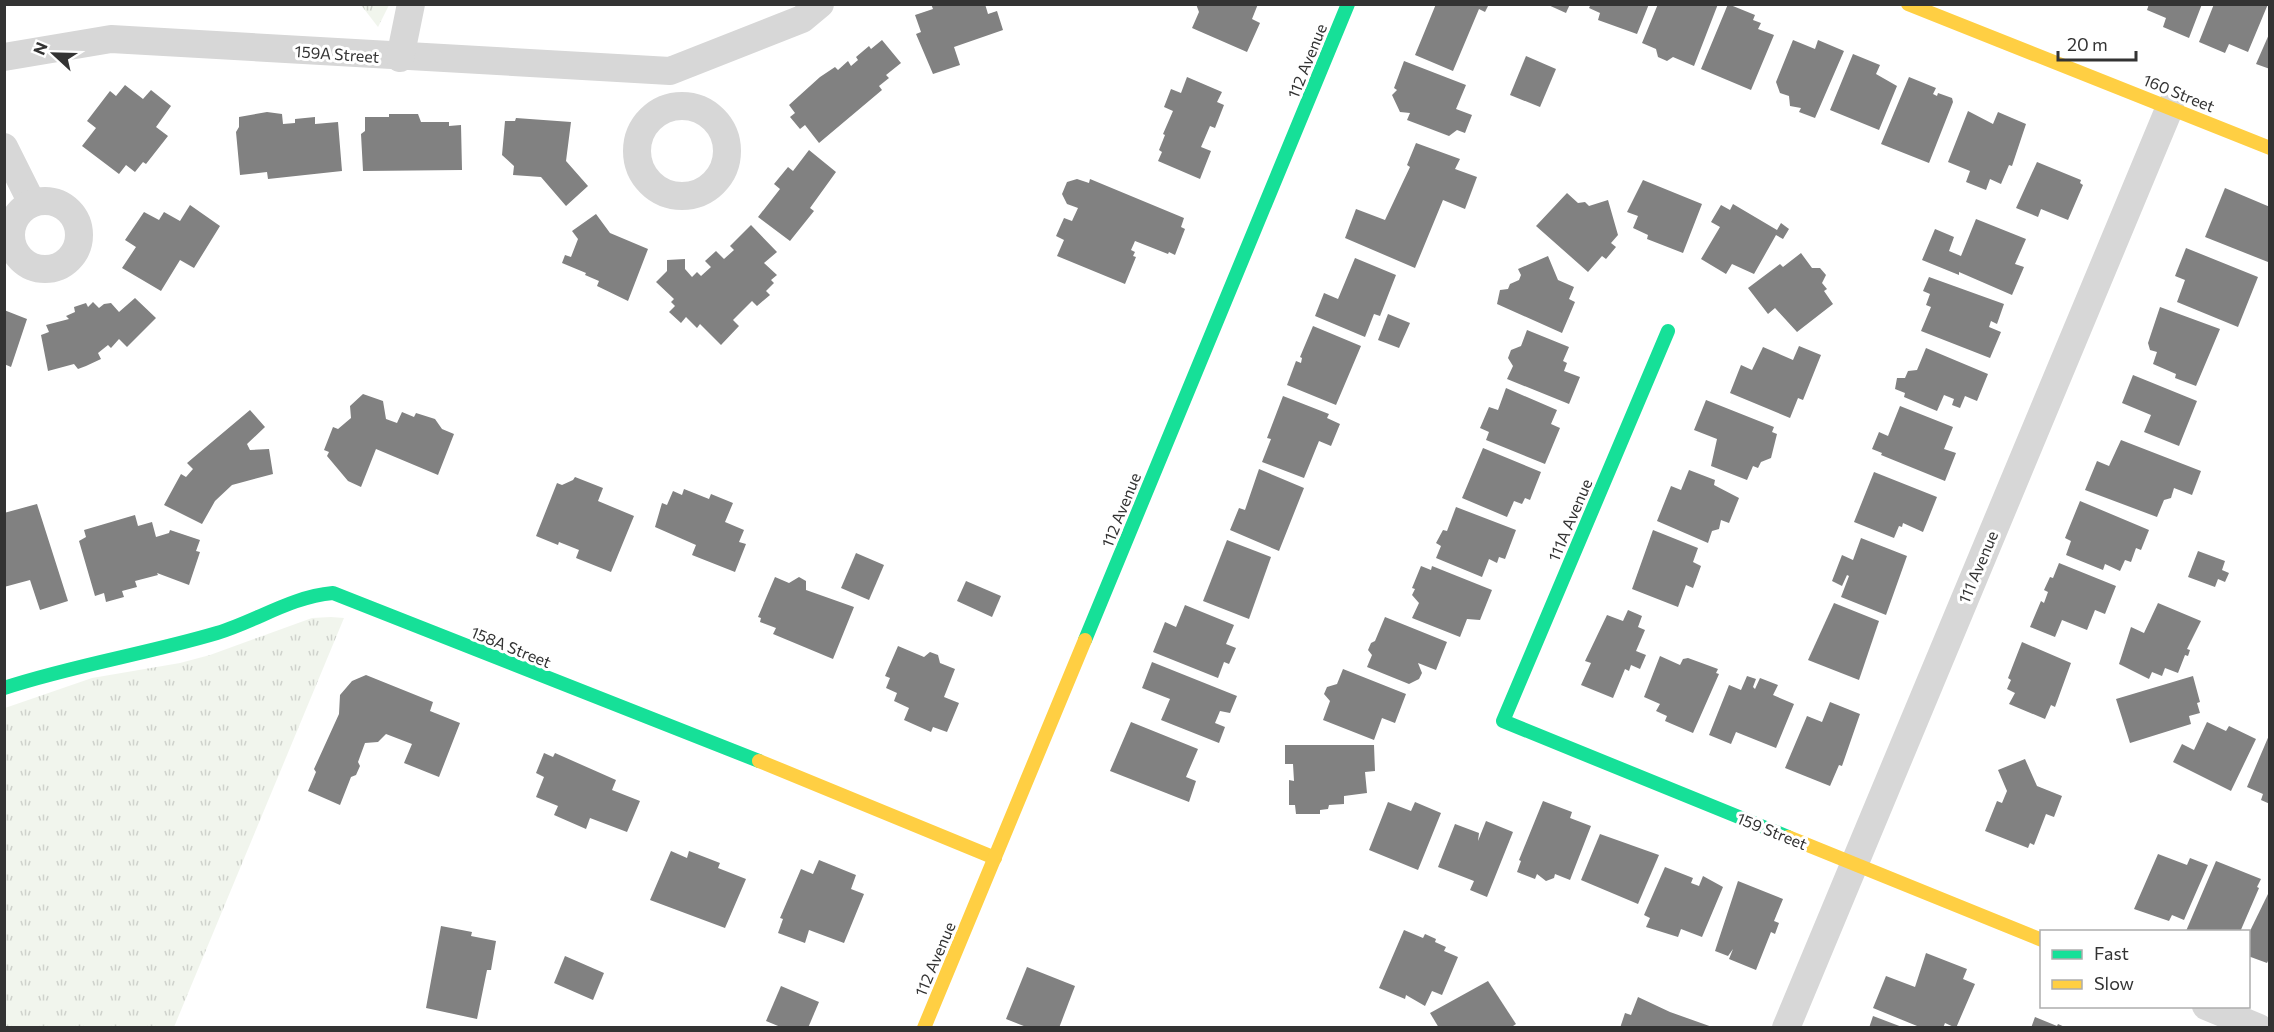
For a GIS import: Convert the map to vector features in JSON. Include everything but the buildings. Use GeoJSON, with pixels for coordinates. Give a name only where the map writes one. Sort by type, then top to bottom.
{"type":"FeatureCollection","features":[{"type":"Feature","properties":{"kind":"street"},"geometry":{"type":"LineString","coordinates":[[400,58],[411,4]]}},
{"type":"Feature","properties":{"kind":"street","name":"159A Street"},"geometry":{"type":"LineString","coordinates":[[4,57],[111,39],[400,58],[670,71],[802,19],[820,4]]}},
{"type":"Feature","properties":{"kind":"street","name":"112 Avenue"},"geometry":{"type":"LineString","coordinates":[[924,1028],[1348,4]]}},
{"type":"Feature","properties":{"kind":"street","name":"160 Street"},"geometry":{"type":"LineString","coordinates":[[1908,4],[2270,148]]}},
{"type":"Feature","properties":{"kind":"street"},"geometry":{"type":"LineString","coordinates":[[670,71],[670,107]]}},
{"type":"Feature","properties":{"kind":"street","name":"111 Avenue"},"geometry":{"type":"LineString","coordinates":[[1786,1028],[2170,107]]}},
{"type":"Feature","properties":{"kind":"street"},"geometry":{"type":"LineString","coordinates":[[4,147],[32,203]]}},
{"type":"Feature","properties":{"kind":"street","name":"111A Avenue"},"geometry":{"type":"LineString","coordinates":[[1503,721],[1668,331]]}},
{"type":"Feature","properties":{"kind":"street","name":"158A Street"},"geometry":{"type":"LineString","coordinates":[[4,688],[86,663],[218,633],[305,597],[333,593],[819,785],[995,858]]}},
{"type":"Feature","properties":{"kind":"street","name":"159 Street"},"geometry":{"type":"LineString","coordinates":[[1503,721],[2040,939]]}},
{"type":"Feature","properties":{"kind":"street"},"geometry":{"type":"LineString","coordinates":[[2211,1008],[2259,1028]]}},
{"type":"Feature","properties":{"kind":"green space"},"geometry":{"type":"Polygon","coordinates":[[[361,5],[389,5],[378,27],[361,5]]]}},
{"type":"Feature","properties":{"kind":"green space"},"geometry":{"type":"Polygon","coordinates":[[[312,618],[344,618],[174,1027],[5,1028],[5,708],[92,678],[180,663],[210,655],[312,618]]]}},
{"type":"Feature","properties":{"kind":"traffic: fast"},"geometry":{"type":"LineString","coordinates":[[1085,640],[1348,4]]}},
{"type":"Feature","properties":{"kind":"traffic: fast"},"geometry":{"type":"LineString","coordinates":[[1668,331],[1503,721],[1788,837]]}},
{"type":"Feature","properties":{"kind":"traffic: fast"},"geometry":{"type":"LineString","coordinates":[[4,688],[217,633],[302,599],[333,593],[759,761]]}},
{"type":"Feature","properties":{"kind":"traffic: slow"},"geometry":{"type":"LineString","coordinates":[[1908,4],[2270,148]]}},
{"type":"Feature","properties":{"kind":"traffic: slow"},"geometry":{"type":"LineString","coordinates":[[924,1028],[1085,640]]}},
{"type":"Feature","properties":{"kind":"traffic: slow"},"geometry":{"type":"LineString","coordinates":[[759,761],[995,858]]}},
{"type":"Feature","properties":{"kind":"traffic: slow"},"geometry":{"type":"LineString","coordinates":[[1788,837],[2040,939]]}}]}
